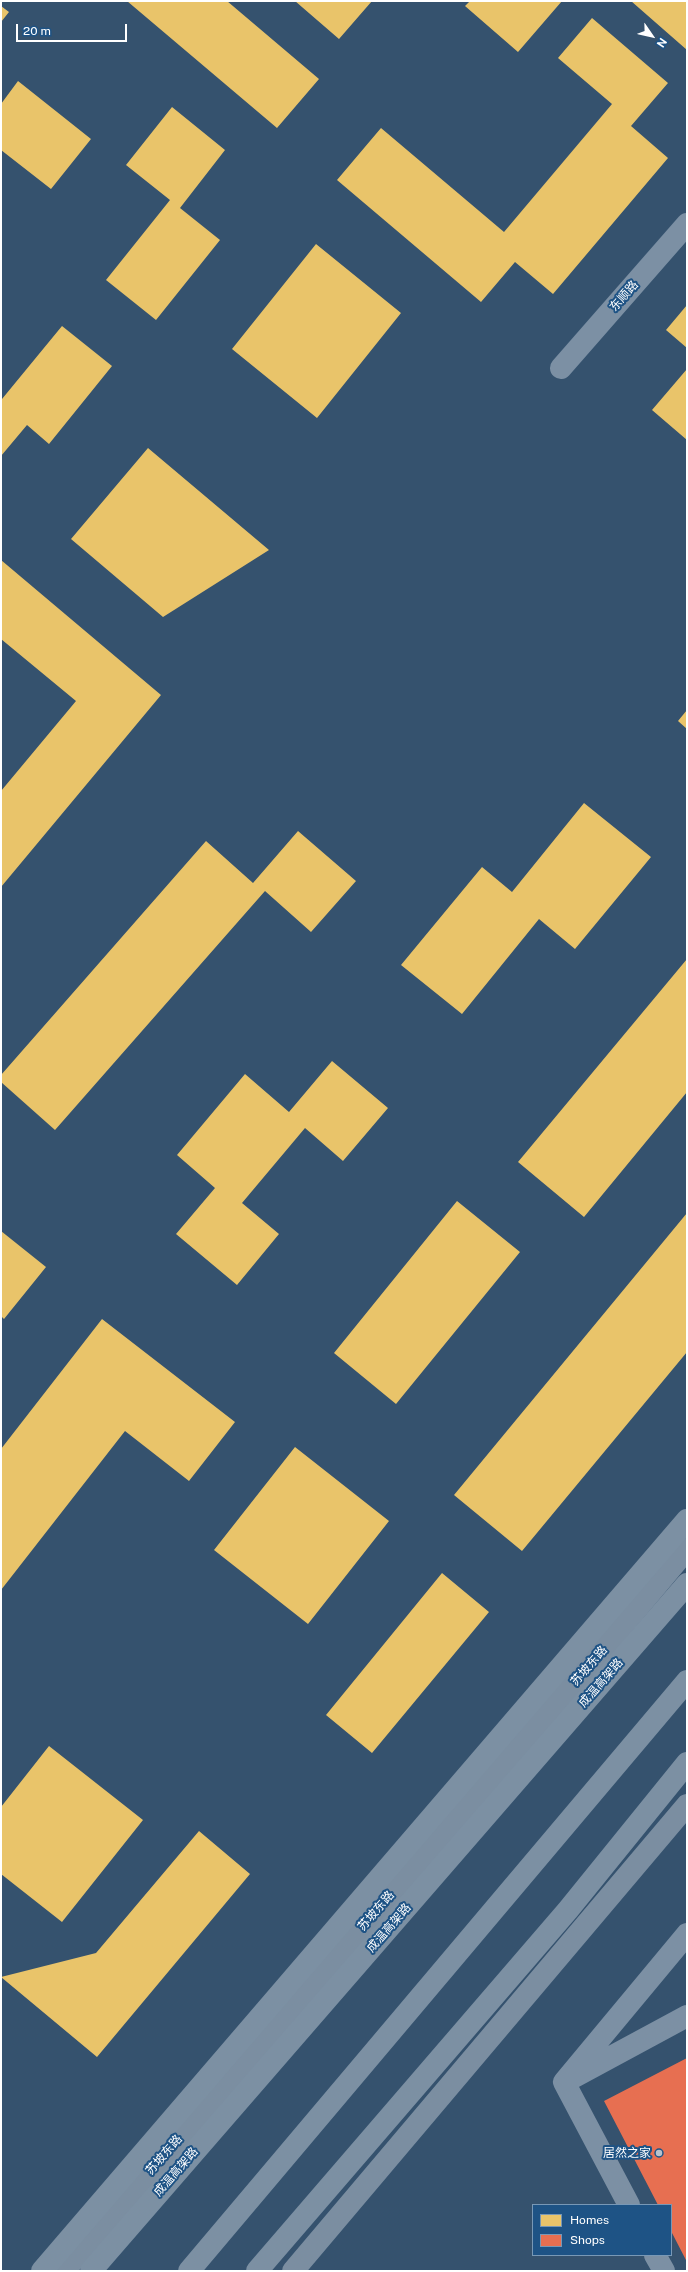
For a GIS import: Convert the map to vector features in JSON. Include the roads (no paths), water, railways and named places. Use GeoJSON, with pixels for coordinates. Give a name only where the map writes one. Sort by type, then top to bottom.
{"type":"FeatureCollection","features":[{"type":"Feature","properties":{"kind":"highway"},"geometry":{"type":"LineString","coordinates":[[42,2271],[687,1520]]}},
{"type":"Feature","properties":{"kind":"highway","name":"成温高架路"},"geometry":{"type":"LineString","coordinates":[[91,2271],[687,1584]]}},
{"type":"Feature","properties":{"kind":"highway"},"geometry":{"type":"LineString","coordinates":[[189,2271],[687,1681]]}},
{"type":"Feature","properties":{"kind":"highway"},"geometry":{"type":"LineString","coordinates":[[257,2271],[568,1910],[687,1763]]}},
{"type":"Feature","properties":{"kind":"main road","name":"苏坡东路"},"geometry":{"type":"LineString","coordinates":[[64,2271],[573,1684],[687,1549]]}},
{"type":"Feature","properties":{"kind":"main road"},"geometry":{"type":"LineString","coordinates":[[293,2271],[687,1805]]}},
{"type":"Feature","properties":{"kind":"street","name":"东顺路"},"geometry":{"type":"LineString","coordinates":[[560,368],[687,224]]}},
{"type":"Feature","properties":{"kind":"street"},"geometry":{"type":"LineString","coordinates":[[564,2082],[687,1934]]}},
{"type":"Feature","properties":{"kind":"street"},"geometry":{"type":"LineString","coordinates":[[564,2082],[687,2016]]}},
{"type":"Feature","properties":{"kind":"street"},"geometry":{"type":"LineString","coordinates":[[564,2082],[628,2204]]}},
{"type":"Feature","properties":{"kind":"street"},"geometry":{"type":"LineString","coordinates":[[656,2256],[664,2271]]}},
{"type":"Feature","properties":{"kind":"place","name":"居然之家"},"geometry":{"type":"Point","coordinates":[659,2153]}}]}
